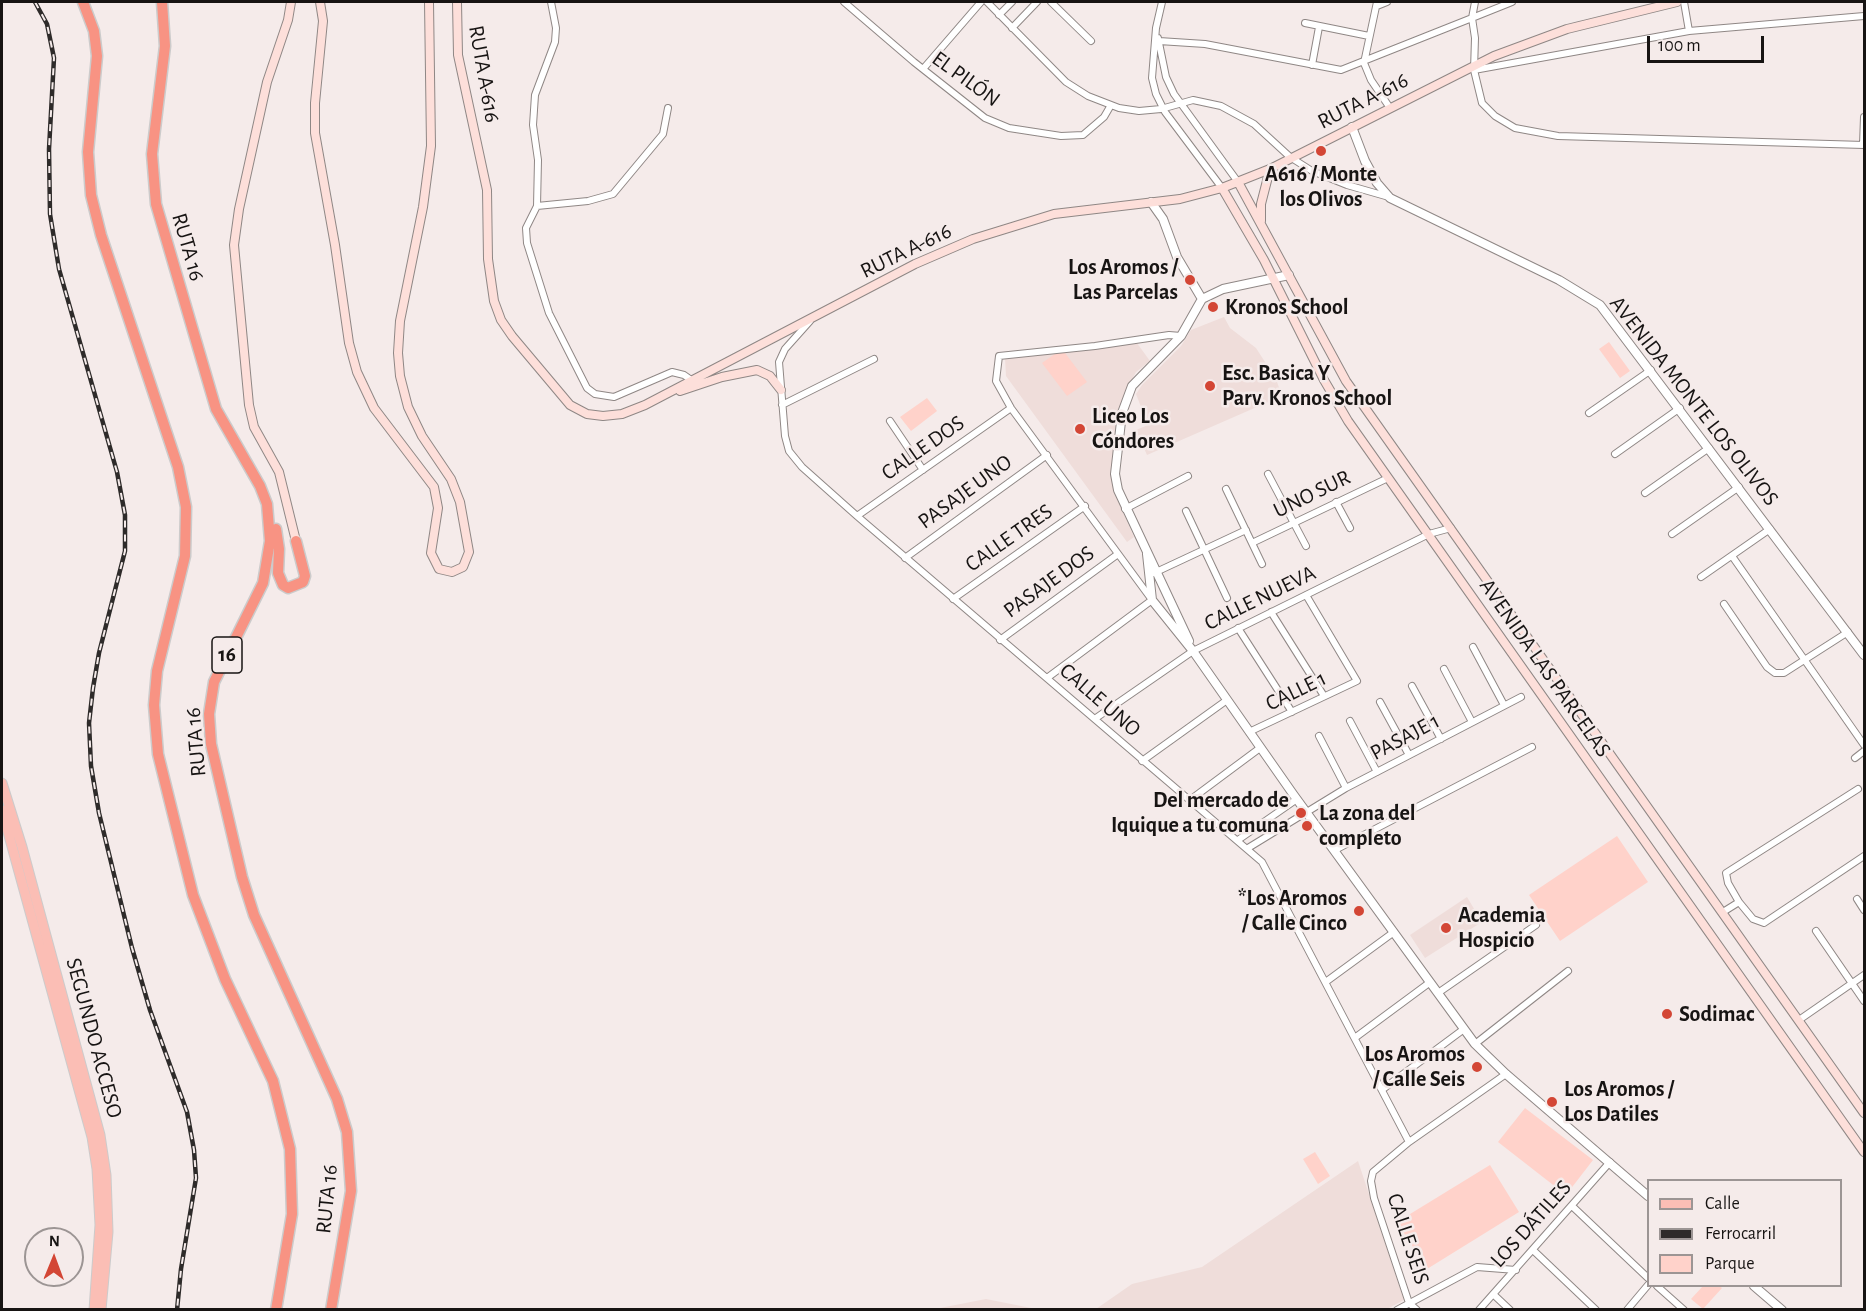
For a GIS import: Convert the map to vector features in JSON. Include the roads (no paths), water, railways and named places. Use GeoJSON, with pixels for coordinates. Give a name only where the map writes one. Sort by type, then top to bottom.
{"type":"FeatureCollection","features":[{"type":"Feature","properties":{"kind":"highway","name":"RUTA 16"},"geometry":{"type":"LineString","coordinates":[[83,2],[94,31],[97,56],[88,152],[91,195],[101,235],[178,467],[186,507],[185,556],[157,671],[154,705],[158,753],[193,895],[225,979],[273,1081],[290,1149],[292,1214],[276,1310]]}},
{"type":"Feature","properties":{"kind":"highway","name":"RUTA 16"},"geometry":{"type":"LineString","coordinates":[[162,2],[165,46],[152,154],[157,211],[216,410],[234,445],[253,474],[267,504],[269,560],[256,600],[217,673],[210,702],[209,727],[215,769],[254,915],[337,1100],[347,1132],[351,1191],[331,1310]]}},
{"type":"Feature","properties":{"kind":"highway"},"geometry":{"type":"LineString","coordinates":[[267,504],[276,528],[279,549],[278,573],[283,585],[288,588],[303,582],[305,576],[296,541]]}},
{"type":"Feature","properties":{"kind":"main road"},"geometry":{"type":"LineString","coordinates":[[291,2],[288,20],[267,82],[238,209],[234,245],[249,405],[254,427],[279,472],[296,541]]}},
{"type":"Feature","properties":{"kind":"main road","name":"RUTA A-616"},"geometry":{"type":"LineString","coordinates":[[320,2],[323,21],[315,103],[315,133],[335,245],[349,343],[360,378],[374,408],[436,492],[438,508],[431,557],[439,569],[452,572],[463,567],[470,552],[460,502],[451,478],[422,436],[408,407],[402,386],[399,353],[400,321],[423,207],[431,146],[429,2]]}},
{"type":"Feature","properties":{"kind":"main road","name":"RUTA A-616"},"geometry":{"type":"LineString","coordinates":[[457,2],[457,46],[487,190],[490,281],[501,320],[570,405],[587,414],[603,417],[622,414],[695,383],[813,317],[915,264],[1010,225],[1054,214],[1180,199],[1222,188],[1270,169],[1290,157],[1473,68],[1567,29],[1677,2]]}},
{"type":"Feature","properties":{"kind":"main road"},"geometry":{"type":"LineString","coordinates":[[1261,222],[1261,204],[1270,169]]}},
{"type":"Feature","properties":{"kind":"main road","name":"AVENIDA LAS PARCELAS"},"geometry":{"type":"LineString","coordinates":[[1238,182],[1346,381],[1864,1113]]}},
{"type":"Feature","properties":{"kind":"main road","name":"AVENIDA LAS PARCELAS"},"geometry":{"type":"LineString","coordinates":[[1222,188],[1274,279],[1336,403],[1860,1138],[1864,1152]]}},
{"type":"Feature","properties":{"kind":"main road"},"geometry":{"type":"LineString","coordinates":[[695,383],[756,369],[771,376],[780,390]]}},
{"type":"Feature","properties":{"kind":"main road","name":"SEGUNDO ACCESO"},"geometry":{"type":"LineString","coordinates":[[2,783],[22,847],[101,1142],[108,1232],[101,1310]]}},
{"type":"Feature","properties":{"kind":"main road","name":"SEGUNDO ACCESO"},"geometry":{"type":"LineString","coordinates":[[2,810],[92,1137],[97,1169],[100,1225],[94,1310]]}},
{"type":"Feature","properties":{"kind":"street"},"geometry":{"type":"LineString","coordinates":[[551,2],[556,28],[555,42],[535,95],[533,116],[538,160],[537,206],[525,228],[527,243],[549,313],[587,388],[602,397],[614,398],[672,372],[684,375],[695,383]]}},
{"type":"Feature","properties":{"kind":"street","name":"EL PILÓN"},"geometry":{"type":"LineString","coordinates":[[844,2],[922,69],[985,118],[1009,128],[1035,134],[1083,135],[1104,117],[1111,105]]}},
{"type":"Feature","properties":{"kind":"street"},"geometry":{"type":"LineString","coordinates":[[922,69],[981,2]]}},
{"type":"Feature","properties":{"kind":"street"},"geometry":{"type":"LineString","coordinates":[[987,2],[1066,82],[1088,96],[1111,105],[1139,111],[1163,109],[1193,100],[1221,106],[1274,140],[1290,157],[1312,171],[1338,182],[1390,198]]}},
{"type":"Feature","properties":{"kind":"street"},"geometry":{"type":"LineString","coordinates":[[999,15],[1012,2]]}},
{"type":"Feature","properties":{"kind":"street"},"geometry":{"type":"LineString","coordinates":[[1012,28],[1037,2]]}},
{"type":"Feature","properties":{"kind":"street"},"geometry":{"type":"LineString","coordinates":[[1051,2],[1091,41]]}},
{"type":"Feature","properties":{"kind":"street"},"geometry":{"type":"LineString","coordinates":[[1162,2],[1156,28],[1152,78],[1163,109],[1222,188]]}},
{"type":"Feature","properties":{"kind":"street"},"geometry":{"type":"LineString","coordinates":[[1387,2],[1377,4],[1364,63],[1371,80],[1390,108]]}},
{"type":"Feature","properties":{"kind":"street"},"geometry":{"type":"LineString","coordinates":[[1475,2],[1472,18],[1473,68],[1482,103],[1495,116],[1515,128],[1558,136],[1864,145],[1864,117]]}},
{"type":"Feature","properties":{"kind":"street"},"geometry":{"type":"LineString","coordinates":[[1159,41],[1205,44],[1341,70],[1364,63],[1512,2]]}},
{"type":"Feature","properties":{"kind":"street"},"geometry":{"type":"LineString","coordinates":[[1684,2],[1689,31]]}},
{"type":"Feature","properties":{"kind":"street"},"geometry":{"type":"LineString","coordinates":[[1473,68],[1689,31],[1864,16]]}},
{"type":"Feature","properties":{"kind":"street"},"geometry":{"type":"LineString","coordinates":[[1305,23],[1369,36]]}},
{"type":"Feature","properties":{"kind":"street"},"geometry":{"type":"LineString","coordinates":[[1312,65],[1319,27]]}},
{"type":"Feature","properties":{"kind":"street"},"geometry":{"type":"LineString","coordinates":[[1156,28],[1166,77],[1179,103],[1238,182]]}},
{"type":"Feature","properties":{"kind":"street"},"geometry":{"type":"LineString","coordinates":[[537,206],[588,201],[613,194],[663,134],[668,108]]}},
{"type":"Feature","properties":{"kind":"street","name":"AVENIDA MONTE LOS OLIVOS"},"geometry":{"type":"LineString","coordinates":[[1352,128],[1365,161],[1377,183],[1390,198],[1559,279],[1595,301],[1680,408],[1864,655]]}},
{"type":"Feature","properties":{"kind":"street"},"geometry":{"type":"LineString","coordinates":[[1151,202],[1163,219],[1176,257],[1202,299]]}},
{"type":"Feature","properties":{"kind":"street"},"geometry":{"type":"LineString","coordinates":[[1193,651],[1153,574],[1147,554],[1125,509],[1115,474],[1126,397],[1138,376],[1165,354],[1181,336],[1202,299],[1223,289],[1289,275]]}},
{"type":"Feature","properties":{"kind":"street","name":"CALLE UNO"},"geometry":{"type":"LineString","coordinates":[[813,317],[785,349],[779,362],[780,390],[789,451],[802,467],[856,516],[1000,640],[1096,718],[1142,761],[1248,848],[1270,873],[1409,1142]]}},
{"type":"Feature","properties":{"kind":"street"},"geometry":{"type":"LineString","coordinates":[[1181,336],[1169,335],[1095,346],[999,356],[996,381],[1011,408],[1152,600],[1193,651],[1260,748],[1475,1044],[1506,1074],[1647,1195]]}},
{"type":"Feature","properties":{"kind":"street"},"geometry":{"type":"LineString","coordinates":[[782,405],[874,359]]}},
{"type":"Feature","properties":{"kind":"street"},"geometry":{"type":"LineString","coordinates":[[1589,413],[1651,370]]}},
{"type":"Feature","properties":{"kind":"street","name":"CALLE DOS"},"geometry":{"type":"LineString","coordinates":[[856,516],[1011,408]]}},
{"type":"Feature","properties":{"kind":"street"},"geometry":{"type":"LineString","coordinates":[[1615,454],[1680,408]]}},
{"type":"Feature","properties":{"kind":"street"},"geometry":{"type":"LineString","coordinates":[[890,421],[922,470]]}},
{"type":"Feature","properties":{"kind":"street"},"geometry":{"type":"LineString","coordinates":[[1645,493],[1709,448]]}},
{"type":"Feature","properties":{"kind":"street","name":"PASAJE UNO"},"geometry":{"type":"LineString","coordinates":[[905,558],[1047,455]]}},
{"type":"Feature","properties":{"kind":"street"},"geometry":{"type":"LineString","coordinates":[[1268,474],[1306,546]]}},
{"type":"Feature","properties":{"kind":"street"},"geometry":{"type":"LineString","coordinates":[[1125,509],[1188,476]]}},
{"type":"Feature","properties":{"kind":"street","name":"UNO SUR"},"geometry":{"type":"LineString","coordinates":[[1252,543],[1388,478]]}},
{"type":"Feature","properties":{"kind":"street"},"geometry":{"type":"LineString","coordinates":[[1672,534],[1739,487]]}},
{"type":"Feature","properties":{"kind":"street"},"geometry":{"type":"LineString","coordinates":[[1226,489],[1262,564]]}},
{"type":"Feature","properties":{"kind":"street"},"geometry":{"type":"LineString","coordinates":[[1336,502],[1350,528]]}},
{"type":"Feature","properties":{"kind":"street","name":"CALLE TRES"},"geometry":{"type":"LineString","coordinates":[[953,599],[1085,506]]}},
{"type":"Feature","properties":{"kind":"street"},"geometry":{"type":"LineString","coordinates":[[1186,511],[1227,598]]}},
{"type":"Feature","properties":{"kind":"street","name":"CALLE NUEVA"},"geometry":{"type":"LineString","coordinates":[[1096,718],[1193,651],[1429,534],[1451,528]]}},
{"type":"Feature","properties":{"kind":"street"},"geometry":{"type":"LineString","coordinates":[[1701,577],[1770,529]]}},
{"type":"Feature","properties":{"kind":"street"},"geometry":{"type":"LineString","coordinates":[[1153,574],[1246,530]]}},
{"type":"Feature","properties":{"kind":"street","name":"PASAJE DOS"},"geometry":{"type":"LineString","coordinates":[[1000,640],[1118,554]]}},
{"type":"Feature","properties":{"kind":"street"},"geometry":{"type":"LineString","coordinates":[[1732,556],[1864,745]]}},
{"type":"Feature","properties":{"kind":"street"},"geometry":{"type":"LineString","coordinates":[[1152,600],[1153,574]]}},
{"type":"Feature","properties":{"kind":"street","name":"CALLE 1"},"geometry":{"type":"LineString","coordinates":[[1250,732],[1357,681],[1306,595]]}},
{"type":"Feature","properties":{"kind":"street"},"geometry":{"type":"LineString","coordinates":[[1047,678],[1152,600]]}},
{"type":"Feature","properties":{"kind":"street"},"geometry":{"type":"LineString","coordinates":[[1724,604],[1769,670],[1784,673],[1848,632]]}},
{"type":"Feature","properties":{"kind":"street"},"geometry":{"type":"LineString","coordinates":[[1271,612],[1324,696]]}},
{"type":"Feature","properties":{"kind":"street"},"geometry":{"type":"LineString","coordinates":[[1238,628],[1292,712]]}},
{"type":"Feature","properties":{"kind":"street"},"geometry":{"type":"LineString","coordinates":[[1473,647],[1504,705]]}},
{"type":"Feature","properties":{"kind":"street"},"geometry":{"type":"LineString","coordinates":[[1444,669],[1472,722]]}},
{"type":"Feature","properties":{"kind":"street"},"geometry":{"type":"LineString","coordinates":[[1412,686],[1441,739]]}},
{"type":"Feature","properties":{"kind":"street","name":"PASAJE 1"},"geometry":{"type":"LineString","coordinates":[[1248,848],[1306,810],[1521,697]]}},
{"type":"Feature","properties":{"kind":"street"},"geometry":{"type":"LineString","coordinates":[[1142,761],[1227,700]]}},
{"type":"Feature","properties":{"kind":"street"},"geometry":{"type":"LineString","coordinates":[[1380,702],[1409,755]]}},
{"type":"Feature","properties":{"kind":"street"},"geometry":{"type":"LineString","coordinates":[[1350,720],[1377,772]]}},
{"type":"Feature","properties":{"kind":"street"},"geometry":{"type":"LineString","coordinates":[[1319,736],[1346,788]]}},
{"type":"Feature","properties":{"kind":"street"},"geometry":{"type":"LineString","coordinates":[[1335,850],[1532,747]]}},
{"type":"Feature","properties":{"kind":"street"},"geometry":{"type":"LineString","coordinates":[[1190,800],[1260,748]]}},
{"type":"Feature","properties":{"kind":"street"},"geometry":{"type":"LineString","coordinates":[[1855,758],[1864,751]]}},
{"type":"Feature","properties":{"kind":"street"},"geometry":{"type":"LineString","coordinates":[[1858,789],[1726,873],[1728,883],[1739,902],[1754,919],[1764,923],[1864,856]]}},
{"type":"Feature","properties":{"kind":"street"},"geometry":{"type":"LineString","coordinates":[[1238,840],[1297,799]]}},
{"type":"Feature","properties":{"kind":"street"},"geometry":{"type":"LineString","coordinates":[[1857,899],[1864,910]]}},
{"type":"Feature","properties":{"kind":"street"},"geometry":{"type":"LineString","coordinates":[[1723,912],[1739,902]]}},
{"type":"Feature","properties":{"kind":"street"},"geometry":{"type":"LineString","coordinates":[[1438,993],[1536,925]]}},
{"type":"Feature","properties":{"kind":"street"},"geometry":{"type":"LineString","coordinates":[[1816,931],[1864,1001]]}},
{"type":"Feature","properties":{"kind":"street"},"geometry":{"type":"LineString","coordinates":[[1327,981],[1394,932]]}},
{"type":"Feature","properties":{"kind":"street"},"geometry":{"type":"LineString","coordinates":[[1475,1044],[1568,971]]}},
{"type":"Feature","properties":{"kind":"street"},"geometry":{"type":"LineString","coordinates":[[1799,1020],[1864,975]]}},
{"type":"Feature","properties":{"kind":"street"},"geometry":{"type":"LineString","coordinates":[[1356,1037],[1429,983]]}},
{"type":"Feature","properties":{"kind":"street"},"geometry":{"type":"LineString","coordinates":[[1383,1089],[1464,1029]]}},
{"type":"Feature","properties":{"kind":"street","name":"CALLE SEIS"},"geometry":{"type":"LineString","coordinates":[[1410,1303],[1371,1181],[1373,1172],[1409,1142],[1506,1074]]}},
{"type":"Feature","properties":{"kind":"street","name":"LOS DÁTILES"},"geometry":{"type":"LineString","coordinates":[[1479,1310],[1534,1251],[1610,1162]]}},
{"type":"Feature","properties":{"kind":"street"},"geometry":{"type":"LineString","coordinates":[[1572,1206],[1647,1277]]}},
{"type":"Feature","properties":{"kind":"street"},"geometry":{"type":"LineString","coordinates":[[1534,1251],[1596,1310]]}},
{"type":"Feature","properties":{"kind":"street"},"geometry":{"type":"LineString","coordinates":[[1397,1310],[1477,1267],[1516,1270]]}},
{"type":"Feature","properties":{"kind":"street"},"geometry":{"type":"LineString","coordinates":[[1627,1310],[1647,1286]]}},
{"type":"Feature","properties":{"kind":"street"},"geometry":{"type":"LineString","coordinates":[[1658,1287],[1684,1310]]}},
{"type":"Feature","properties":{"kind":"street"},"geometry":{"type":"LineString","coordinates":[[1755,1287],[1782,1310]]}},
{"type":"Feature","properties":{"kind":"street"},"geometry":{"type":"LineString","coordinates":[[1493,1294],[1510,1310]]}},
{"type":"Feature","properties":{"kind":"street"},"geometry":{"type":"LineString","coordinates":[[1410,1303],[1417,1310]]}},
{"type":"Feature","properties":{"kind":"railway"},"geometry":{"type":"LineString","coordinates":[[35,2],[47,24],[54,58],[49,149],[50,214],[59,269],[117,472],[125,515],[125,551],[99,653],[93,688],[89,723],[91,766],[99,813],[132,948],[150,1010],[187,1112],[194,1150],[196,1178],[181,1269],[177,1310]]}},
{"type":"Feature","properties":{"kind":"place","name":"A616 / Monte los Olivos"},"geometry":{"type":"Point","coordinates":[1321,151]}},
{"type":"Feature","properties":{"kind":"place","name":"Los Aromos / Las Parcelas"},"geometry":{"type":"Point","coordinates":[1190,280]}},
{"type":"Feature","properties":{"kind":"place","name":"Kronos School"},"geometry":{"type":"Point","coordinates":[1213,307]}},
{"type":"Feature","properties":{"kind":"place","name":"Esc. Basica Y Parv. Kronos School"},"geometry":{"type":"Point","coordinates":[1210,386]}},
{"type":"Feature","properties":{"kind":"place","name":"Liceo Los Cóndores"},"geometry":{"type":"Point","coordinates":[1080,429]}},
{"type":"Feature","properties":{"kind":"place","name":"Del mercado de Iquique a tu comuna"},"geometry":{"type":"Point","coordinates":[1301,813]}},
{"type":"Feature","properties":{"kind":"place","name":"La zona del completo"},"geometry":{"type":"Point","coordinates":[1307,826]}},
{"type":"Feature","properties":{"kind":"place","name":"*Los Aromos / Calle Cinco"},"geometry":{"type":"Point","coordinates":[1359,911]}},
{"type":"Feature","properties":{"kind":"place","name":"Academia Hospicio"},"geometry":{"type":"Point","coordinates":[1446,928]}},
{"type":"Feature","properties":{"kind":"place","name":"Sodimac"},"geometry":{"type":"Point","coordinates":[1667,1014]}},
{"type":"Feature","properties":{"kind":"place","name":"Los Aromos / Calle Seis"},"geometry":{"type":"Point","coordinates":[1477,1067]}},
{"type":"Feature","properties":{"kind":"place","name":"Los Aromos / Los Datiles"},"geometry":{"type":"Point","coordinates":[1552,1102]}}]}
